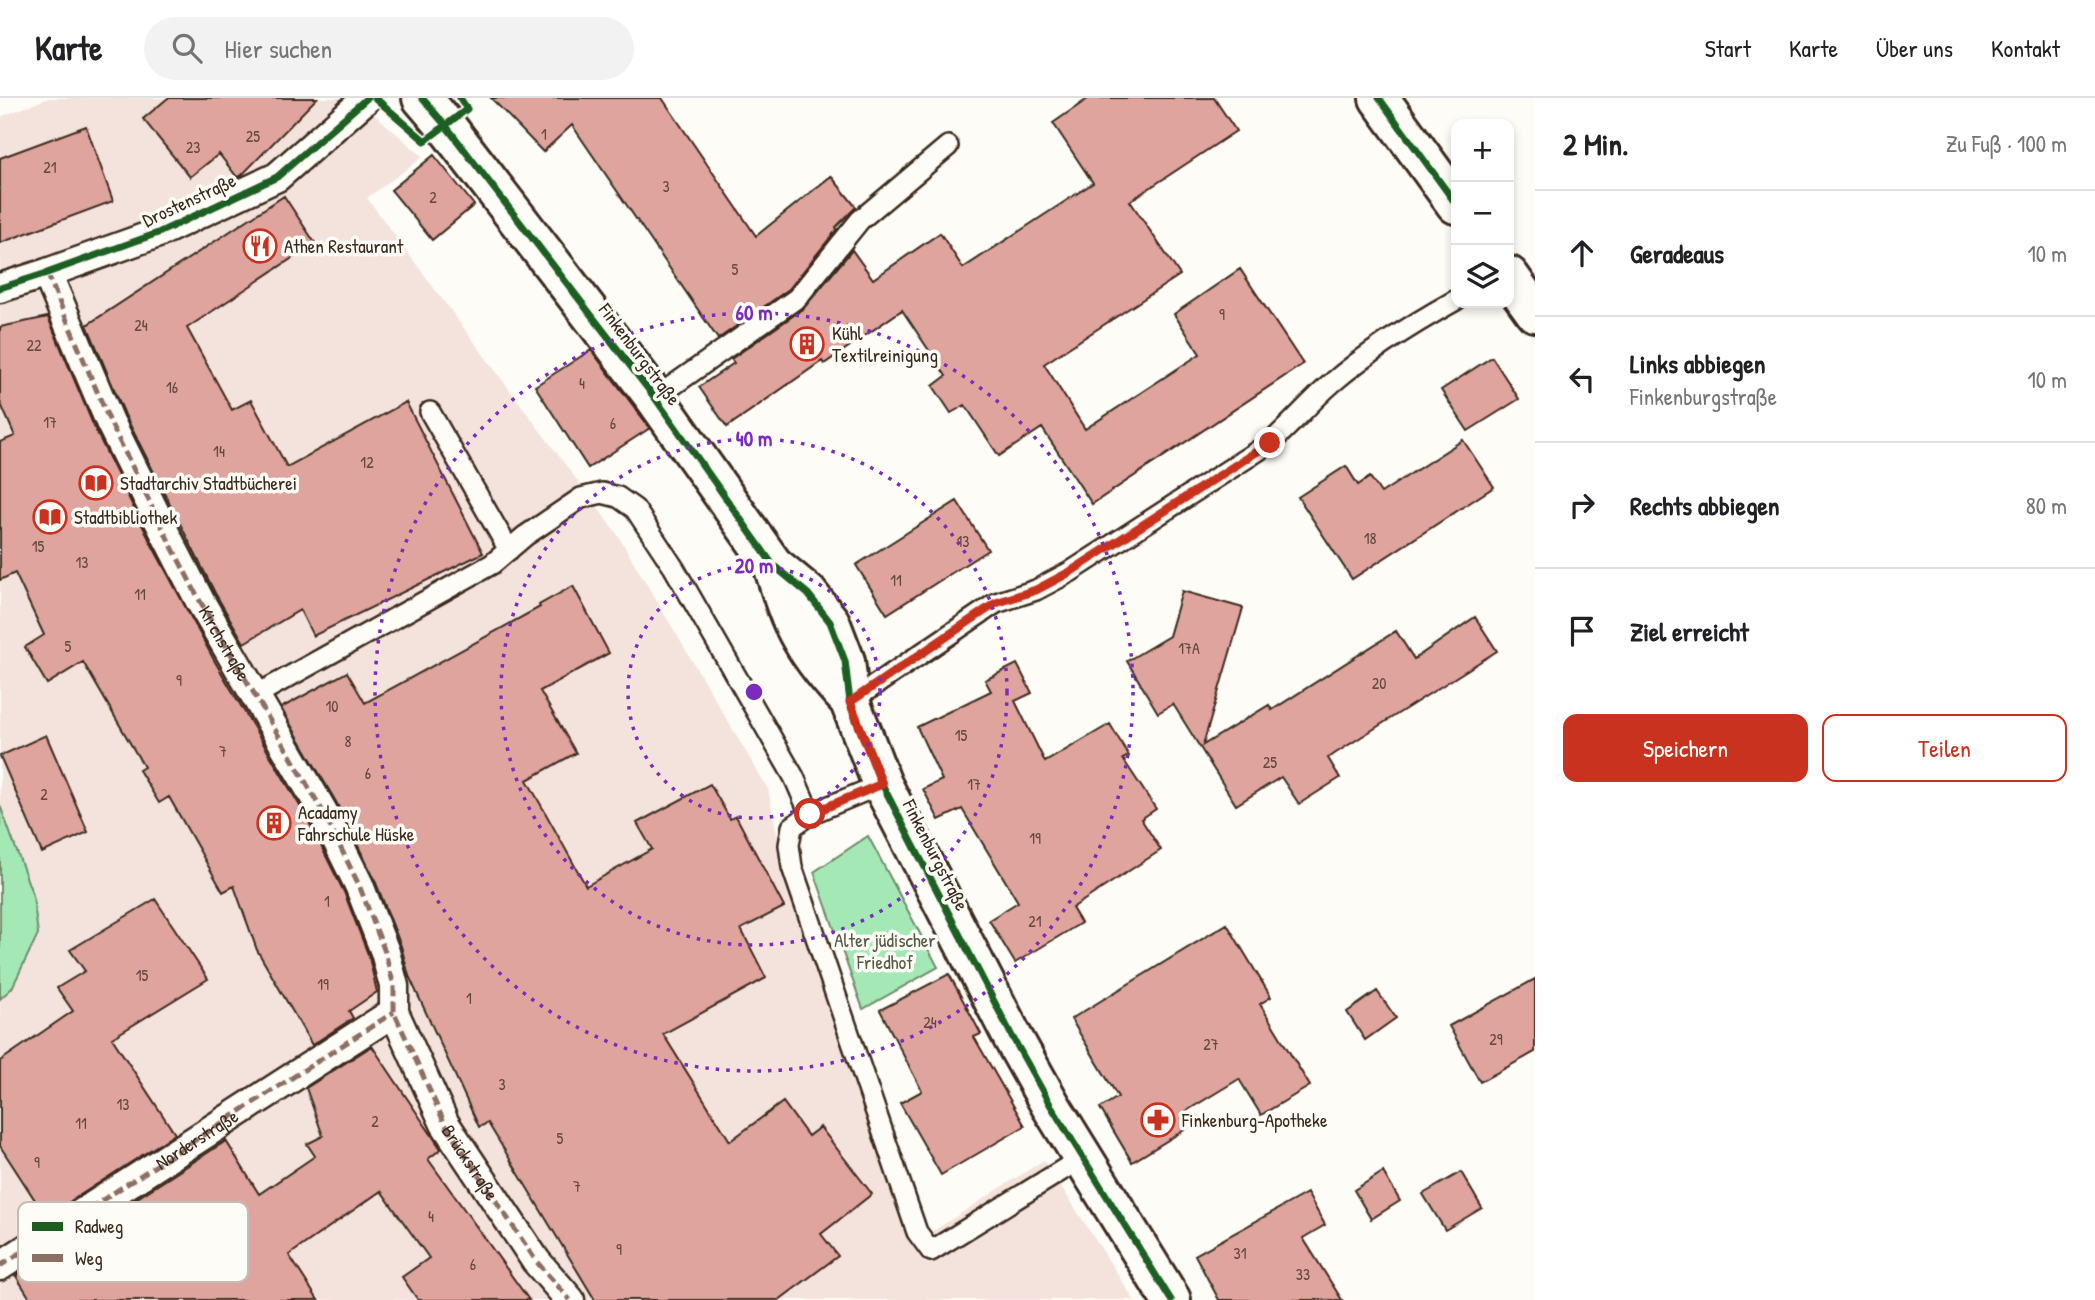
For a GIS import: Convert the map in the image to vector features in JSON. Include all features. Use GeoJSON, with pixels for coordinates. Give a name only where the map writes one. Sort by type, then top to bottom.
{"type":"FeatureCollection","features":[{"type":"Feature","properties":{"kind":"street","name":"Drostenstraße"},"geometry":{"type":"LineString","coordinates":[[0,288],[158,233],[277,177],[367,98]]}},
{"type":"Feature","properties":{"kind":"street","name":"Finkenburgstraße"},"geometry":{"type":"LineString","coordinates":[[422,98],[655,398],[773,565],[808,594],[830,622],[845,662],[850,702],[882,784],[1051,1106],[1171,1300]]}},
{"type":"Feature","properties":{"kind":"street"},"geometry":{"type":"LineString","coordinates":[[1379,98],[1451,197]]}},
{"type":"Feature","properties":{"kind":"street","name":"Kirchstraße"},"geometry":{"type":"LineString","coordinates":[[47,273],[110,422],[200,601],[323,810],[359,885],[385,952],[394,986],[394,1012]]}},
{"type":"Feature","properties":{"kind":"street"},"geometry":{"type":"LineString","coordinates":[[1514,283],[1535,312]]}},
{"type":"Feature","properties":{"kind":"street","name":"Norderstraße"},"geometry":{"type":"LineString","coordinates":[[99,1202],[394,1012]]}},
{"type":"Feature","properties":{"kind":"street","name":"Brückstraße"},"geometry":{"type":"LineString","coordinates":[[394,1012],[445,1124],[536,1261],[570,1300]]}},
{"type":"Feature","properties":{"kind":"street","name":"Norderstraße"},"geometry":{"type":"LineString","coordinates":[[0,1266],[18,1254]]}},
{"type":"Feature","properties":{"kind":"lane"},"geometry":{"type":"LineString","coordinates":[[655,398],[797,298],[860,220],[948,146]]}},
{"type":"Feature","properties":{"kind":"lane"},"geometry":{"type":"LineString","coordinates":[[850,702],[996,603],[1036,590],[1070,572],[1270,443],[1289,427],[1313,400],[1367,355],[1451,303]]}},
{"type":"Feature","properties":{"kind":"lane"},"geometry":{"type":"LineString","coordinates":[[430,412],[509,550]]}},
{"type":"Feature","properties":{"kind":"lane"},"geometry":{"type":"LineString","coordinates":[[256,695],[492,564],[525,536],[581,498],[602,493],[618,497],[635,509],[674,568],[794,777],[810,814]]}},
{"type":"Feature","properties":{"kind":"lane"},"geometry":{"type":"LineString","coordinates":[[882,784],[810,814],[792,827],[789,845],[792,867],[917,1232],[931,1251],[1083,1158]]}},
{"type":"Feature","properties":{"kind":"shaded area"},"geometry":{"type":"Polygon","coordinates":[[[49,98],[356,98],[423,157],[367,198],[617,534],[768,789],[783,864],[913,1244],[1044,1160],[1134,1300],[0,1300],[0,117],[49,98]]]}},
{"type":"Feature","properties":{"kind":"green space"},"geometry":{"type":"Polygon","coordinates":[[[0,805],[33,896],[38,934],[12,988],[0,999],[0,805]]]}},
{"type":"Feature","properties":{"kind":"green space","name":"Alter jüdischer Friedhof"},"geometry":{"type":"Polygon","coordinates":[[[868,836],[938,967],[863,1009],[814,872],[868,836]]]}},
{"type":"Feature","properties":{"kind":"building"},"geometry":{"type":"Polygon","coordinates":[[[168,98],[317,98],[242,175],[237,177],[219,154],[190,177],[143,119],[168,98]]]}},
{"type":"Feature","properties":{"kind":"building"},"geometry":{"type":"Polygon","coordinates":[[[491,98],[662,98],[756,236],[831,176],[856,207],[836,227],[789,289],[718,339],[572,125],[543,152],[491,98]]]}},
{"type":"Feature","properties":{"kind":"building"},"geometry":{"type":"Polygon","coordinates":[[[1089,98],[1214,98],[1236,131],[1130,201],[1180,275],[1044,364],[1085,429],[1200,354],[1174,314],[1240,269],[1303,364],[1092,504],[1042,428],[999,456],[965,405],[951,413],[933,386],[946,376],[902,310],[727,427],[699,387],[734,363],[731,359],[804,308],[852,250],[873,279],[940,233],[963,268],[1093,183],[1053,123],[1089,98]]]}},
{"type":"Feature","properties":{"kind":"building"},"geometry":{"type":"Polygon","coordinates":[[[86,126],[113,201],[0,243],[0,158],[86,126]]]}},
{"type":"Feature","properties":{"kind":"building"},"geometry":{"type":"Polygon","coordinates":[[[434,155],[474,205],[432,240],[391,190],[434,155]]]}},
{"type":"Feature","properties":{"kind":"building"},"geometry":{"type":"Polygon","coordinates":[[[284,196],[315,243],[187,328],[232,410],[251,400],[287,467],[406,402],[483,553],[313,636],[300,610],[244,643],[215,593],[125,415],[87,325],[284,196]]]}},
{"type":"Feature","properties":{"kind":"building"},"geometry":{"type":"Polygon","coordinates":[[[48,317],[95,429],[152,545],[214,660],[307,818],[344,892],[369,957],[377,992],[349,1011],[353,1018],[312,1045],[257,950],[234,886],[223,892],[169,797],[159,803],[139,770],[144,767],[83,662],[47,684],[25,647],[44,635],[15,573],[0,580],[0,442],[15,436],[0,402],[0,327],[48,317]]]}},
{"type":"Feature","properties":{"kind":"building"},"geometry":{"type":"Polygon","coordinates":[[[591,350],[650,428],[588,468],[535,386],[591,350]]]}},
{"type":"Feature","properties":{"kind":"building"},"geometry":{"type":"Polygon","coordinates":[[[1492,357],[1519,399],[1468,431],[1441,390],[1492,357]]]}},
{"type":"Feature","properties":{"kind":"building"},"geometry":{"type":"Polygon","coordinates":[[[1463,440],[1494,487],[1352,579],[1298,497],[1346,466],[1358,485],[1370,477],[1381,493],[1463,440]]]}},
{"type":"Feature","properties":{"kind":"building"},"geometry":{"type":"Polygon","coordinates":[[[957,501],[988,550],[887,614],[856,565],[957,501]]]}},
{"type":"Feature","properties":{"kind":"building"},"geometry":{"type":"Polygon","coordinates":[[[573,586],[609,653],[540,691],[576,753],[527,780],[586,886],[652,849],[637,823],[710,784],[730,819],[736,816],[784,907],[741,929],[766,978],[663,1034],[730,1141],[783,1102],[808,1136],[820,1127],[872,1194],[821,1234],[838,1256],[779,1300],[595,1300],[488,1123],[479,1127],[409,976],[401,946],[374,878],[336,802],[281,708],[347,672],[365,703],[540,607],[539,605],[573,586]]]}},
{"type":"Feature","properties":{"kind":"building"},"geometry":{"type":"Polygon","coordinates":[[[1182,591],[1243,608],[1203,745],[1269,705],[1272,710],[1396,631],[1414,659],[1475,617],[1497,651],[1328,758],[1340,778],[1299,804],[1281,777],[1236,805],[1173,704],[1158,713],[1127,661],[1169,636],[1182,591]]]}},
{"type":"Feature","properties":{"kind":"building"},"geometry":{"type":"Polygon","coordinates":[[[1017,664],[1032,693],[1015,701],[1045,762],[1110,724],[1129,756],[1123,759],[1156,809],[1141,819],[1161,850],[1072,908],[1081,923],[1015,963],[989,920],[1018,902],[962,809],[939,820],[923,789],[942,780],[917,727],[991,691],[985,680],[1017,664]]]}},
{"type":"Feature","properties":{"kind":"building"},"geometry":{"type":"Polygon","coordinates":[[[46,735],[88,832],[42,853],[0,756],[46,735]]]}},
{"type":"Feature","properties":{"kind":"building"},"geometry":{"type":"Polygon","coordinates":[[[155,899],[208,979],[112,1038],[175,1134],[69,1202],[36,1202],[0,1146],[0,1061],[73,1011],[57,988],[85,971],[70,950],[155,899]]]}},
{"type":"Feature","properties":{"kind":"building"},"geometry":{"type":"Polygon","coordinates":[[[1227,924],[1271,997],[1260,1004],[1310,1086],[1261,1115],[1239,1079],[1183,1113],[1191,1126],[1132,1162],[1100,1108],[1118,1097],[1071,1019],[1227,924]]]}},
{"type":"Feature","properties":{"kind":"building"},"geometry":{"type":"Polygon","coordinates":[[[949,974],[981,1034],[974,1037],[1025,1126],[941,1175],[900,1103],[922,1091],[880,1010],[949,974]]]}},
{"type":"Feature","properties":{"kind":"building"},"geometry":{"type":"Polygon","coordinates":[[[1535,979],[1535,1052],[1480,1082],[1449,1026],[1535,979]]]}},
{"type":"Feature","properties":{"kind":"building"},"geometry":{"type":"Polygon","coordinates":[[[1377,991],[1396,1018],[1365,1040],[1347,1012],[1377,991]]]}},
{"type":"Feature","properties":{"kind":"building"},"geometry":{"type":"Polygon","coordinates":[[[372,1046],[441,1149],[428,1159],[529,1300],[418,1300],[402,1277],[429,1258],[381,1191],[289,1255],[318,1300],[31,1300],[20,1282],[248,1282],[248,1202],[131,1202],[226,1141],[259,1194],[315,1156],[307,1144],[323,1136],[306,1088],[372,1046]]]}},
{"type":"Feature","properties":{"kind":"building"},"geometry":{"type":"Polygon","coordinates":[[[1383,1172],[1400,1201],[1371,1219],[1354,1190],[1383,1172]]]}},
{"type":"Feature","properties":{"kind":"building"},"geometry":{"type":"Polygon","coordinates":[[[1461,1172],[1482,1208],[1445,1230],[1423,1194],[1461,1172]]]}},
{"type":"Feature","properties":{"kind":"building"},"geometry":{"type":"Polygon","coordinates":[[[1307,1193],[1325,1225],[1303,1238],[1342,1300],[1219,1300],[1195,1255],[1307,1193]]]}},
{"type":"Feature","properties":{"kind":"marked path"},"geometry":{"type":"LineString","coordinates":[[47,273],[110,422],[167,537],[200,601],[322,810],[359,885],[385,952],[394,986],[394,1012],[445,1124],[536,1261],[570,1300]]}},
{"type":"Feature","properties":{"kind":"marked path"},"geometry":{"type":"LineString","coordinates":[[99,1202],[394,1012]]}},
{"type":"Feature","properties":{"kind":"marked path"},"geometry":{"type":"LineString","coordinates":[[0,1266],[18,1254]]}},
{"type":"Feature","properties":{"kind":"cycle path"},"geometry":{"type":"LineString","coordinates":[[0,288],[158,233],[277,177],[367,98]]}},
{"type":"Feature","properties":{"kind":"cycle path"},"geometry":{"type":"LineString","coordinates":[[375,98],[425,141],[467,109],[460,98]]}},
{"type":"Feature","properties":{"kind":"cycle path"},"geometry":{"type":"LineString","coordinates":[[422,98],[655,398],[773,565],[808,594],[830,622],[845,661],[850,702],[882,784],[1051,1106],[1171,1300]]}},
{"type":"Feature","properties":{"kind":"cycle path"},"geometry":{"type":"LineString","coordinates":[[1379,98],[1451,197]]}},
{"type":"Feature","properties":{"kind":"place","name":"Athen Restaurant"},"geometry":{"type":"Point","coordinates":[260,246]}},
{"type":"Feature","properties":{"kind":"place","name":"Kühl Textilreinigung"},"geometry":{"type":"Point","coordinates":[807,344]}},
{"type":"Feature","properties":{"kind":"place","name":"Stadtarchiv Stadtbücherei"},"geometry":{"type":"Point","coordinates":[96,483]}},
{"type":"Feature","properties":{"kind":"place","name":"Stadtbibliothek"},"geometry":{"type":"Point","coordinates":[50,517]}},
{"type":"Feature","properties":{"kind":"place","name":"Acadamy Fahrschule Hüske"},"geometry":{"type":"Point","coordinates":[274,823]}},
{"type":"Feature","properties":{"kind":"place","name":"Finkenburg-Apotheke"},"geometry":{"type":"Point","coordinates":[1158,1120]}},
{"type":"Feature","properties":{"kind":"route"},"geometry":{"type":"LineString","coordinates":[[810,814],[882,784],[850,702],[996,603],[1036,590],[1070,572],[1270,443]]}}]}
